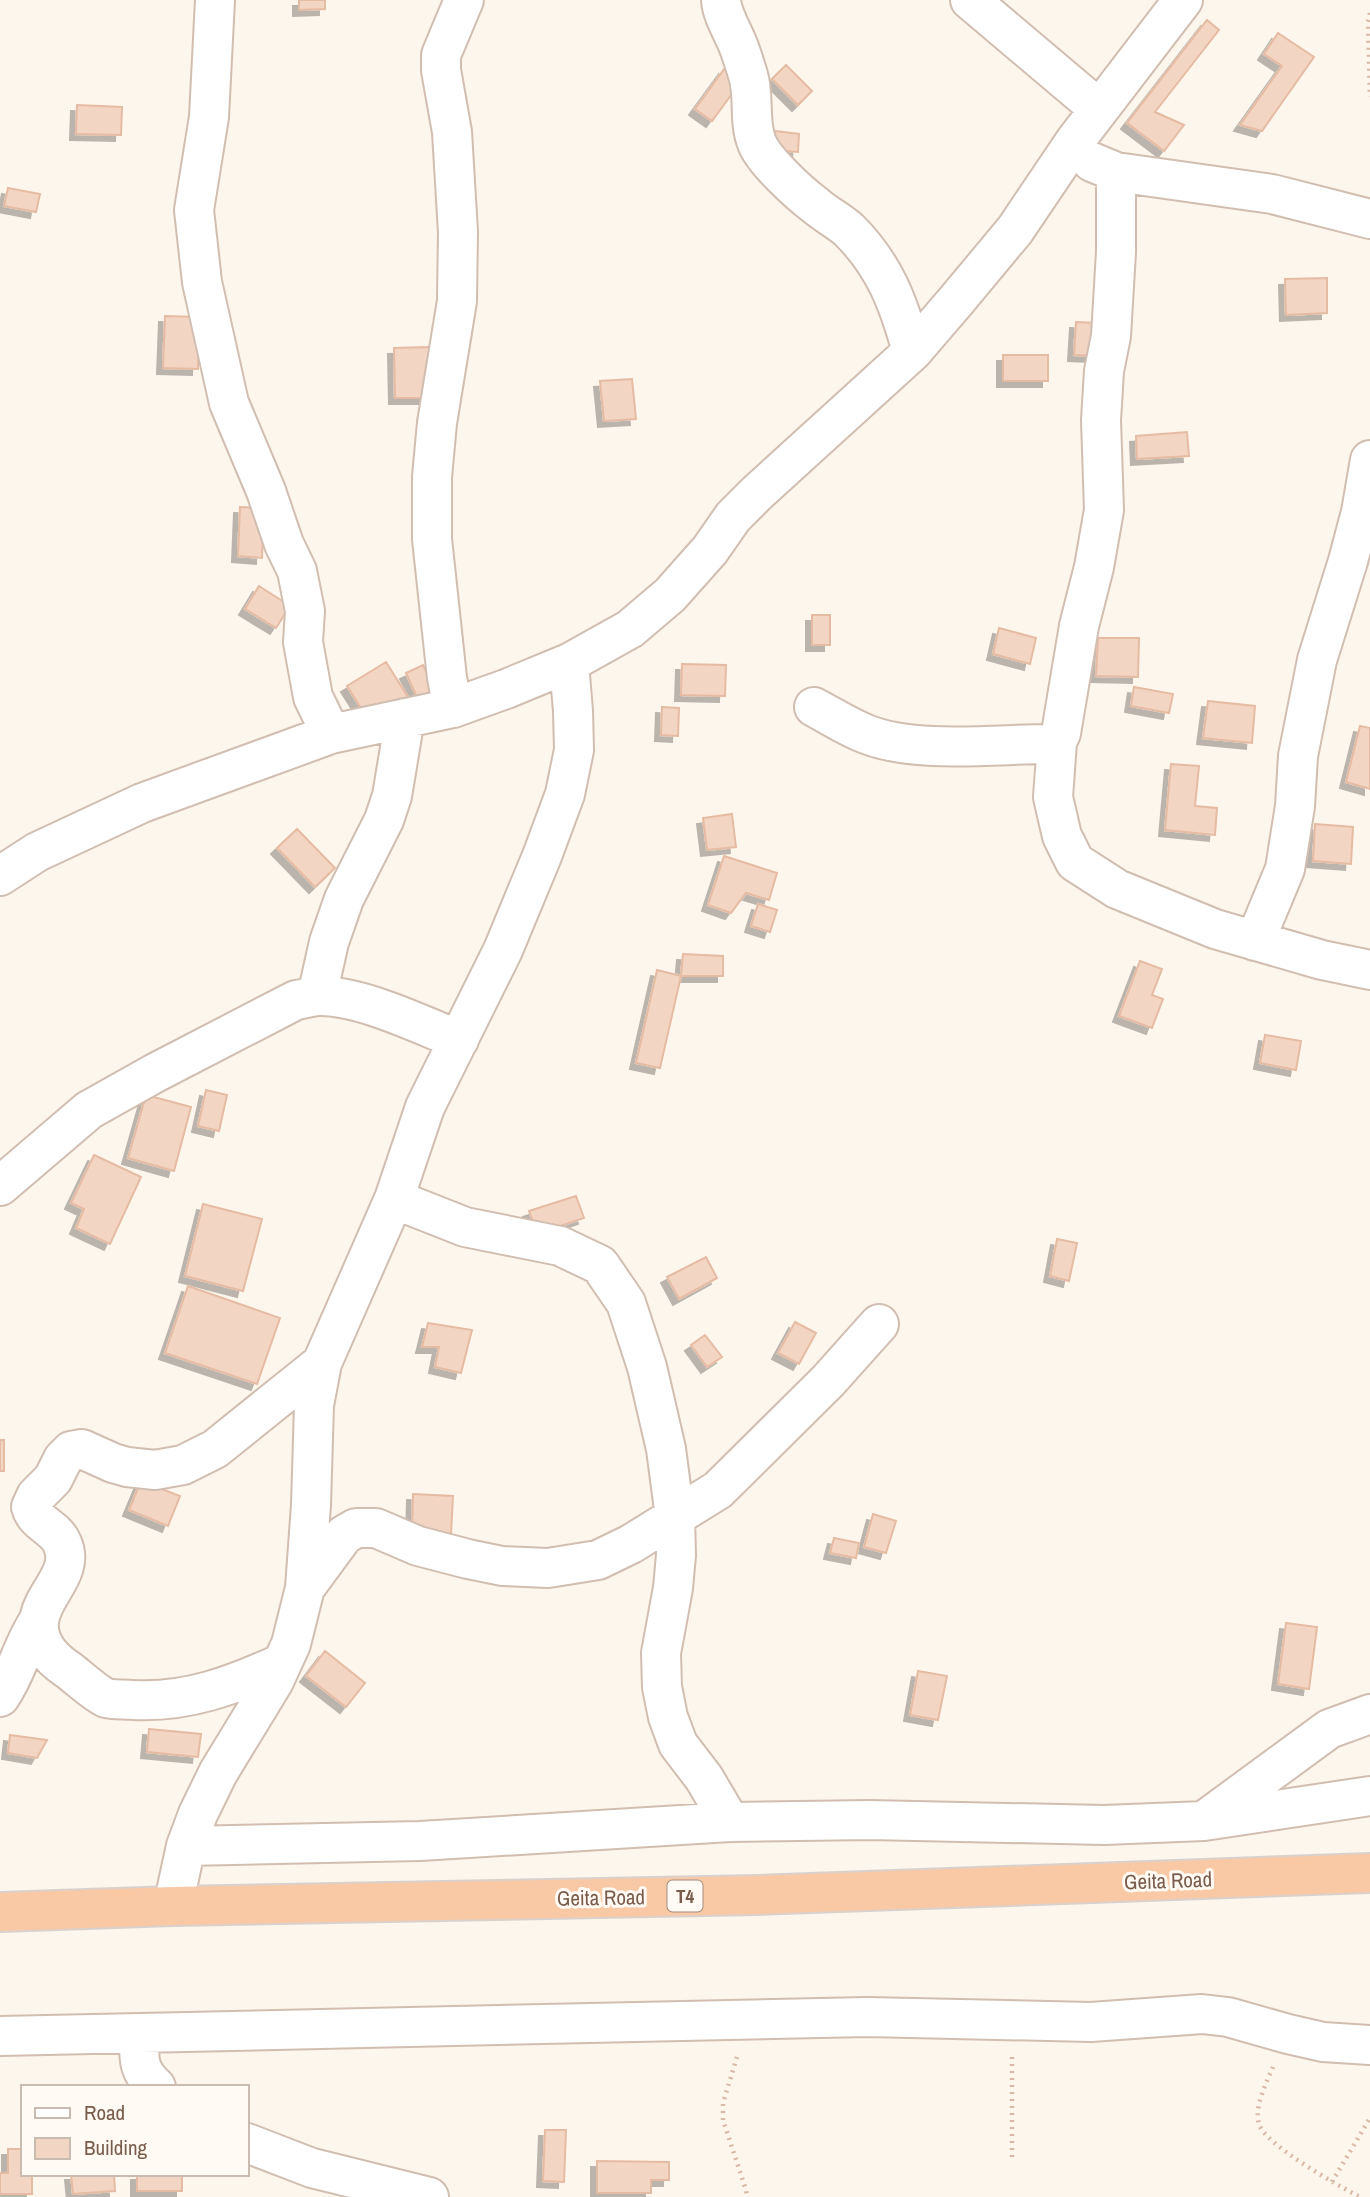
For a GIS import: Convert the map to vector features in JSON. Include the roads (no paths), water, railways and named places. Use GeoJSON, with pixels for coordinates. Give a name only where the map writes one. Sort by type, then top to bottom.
{"type":"FeatureCollection","features":[{"type":"Feature","properties":{"kind":"highway","name":"Geita Road"},"geometry":{"type":"LineString","coordinates":[[0,1912],[771,1894],[1370,1873]]}},
{"type":"Feature","properties":{"kind":"street"},"geometry":{"type":"LineString","coordinates":[[215,0],[209,117],[194,210],[202,282],[229,403],[266,491],[302,590],[305,611],[303,642],[307,670],[313,697],[331,734]]}},
{"type":"Feature","properties":{"kind":"street"},"geometry":{"type":"LineString","coordinates":[[453,708],[447,678],[432,539],[432,477],[437,423],[457,301],[458,232],[452,132],[441,70],[441,55],[464,0]]}},
{"type":"Feature","properties":{"kind":"street"},"geometry":{"type":"LineString","coordinates":[[721,0],[750,81],[751,124],[757,145],[781,174],[814,205],[848,230],[870,256],[888,281],[900,307],[912,352]]}},
{"type":"Feature","properties":{"kind":"street"},"geometry":{"type":"LineString","coordinates":[[970,0],[1099,109]]}},
{"type":"Feature","properties":{"kind":"street"},"geometry":{"type":"LineString","coordinates":[[0,876],[37,852],[142,803],[331,734],[453,708],[569,663],[630,629],[670,595],[749,501],[912,352],[1015,230],[1075,141],[1183,0]]}},
{"type":"Feature","properties":{"kind":"street"},"geometry":{"type":"LineString","coordinates":[[1075,141],[1086,157],[1095,164],[1116,172],[1263,192],[1370,219]]}},
{"type":"Feature","properties":{"kind":"street"},"geometry":{"type":"LineString","coordinates":[[1116,172],[1116,253],[1111,335],[1104,371],[1101,420],[1104,510],[1094,567],[1079,626],[1061,733],[1057,742],[1053,797],[1062,836],[1075,862],[1117,889],[1215,929],[1370,970]]}},
{"type":"Feature","properties":{"kind":"street"},"geometry":{"type":"LineString","coordinates":[[1255,941],[1285,869],[1295,806],[1298,757],[1317,660],[1361,512],[1370,460]]}},
{"type":"Feature","properties":{"kind":"street"},"geometry":{"type":"LineString","coordinates":[[173,1906],[186,1846],[198,1814],[218,1773],[274,1681],[291,1644],[304,1588],[311,1505],[314,1405],[323,1363],[394,1199],[425,1107],[503,950],[565,794],[574,750],[569,663]]}},
{"type":"Feature","properties":{"kind":"street"},"geometry":{"type":"LineString","coordinates":[[814,707],[867,735],[894,741],[975,746],[1057,742]]}},
{"type":"Feature","properties":{"kind":"street"},"geometry":{"type":"LineString","coordinates":[[317,996],[329,942],[344,899],[384,820],[392,796],[405,718]]}},
{"type":"Feature","properties":{"kind":"street"},"geometry":{"type":"LineString","coordinates":[[0,1185],[89,1110],[296,1000],[317,996],[337,998],[373,1008],[459,1040]]}},
{"type":"Feature","properties":{"kind":"street"},"geometry":{"type":"LineString","coordinates":[[394,1199],[465,1227],[560,1246],[600,1265],[626,1303],[647,1367],[666,1449],[675,1517],[673,1588],[661,1653],[662,1688],[668,1717],[678,1744],[704,1778],[730,1822]]}},
{"type":"Feature","properties":{"kind":"street"},"geometry":{"type":"LineString","coordinates":[[304,1588],[344,1535],[356,1528],[376,1528],[418,1546],[502,1566],[548,1568],[598,1560],[631,1544],[718,1490],[786,1425],[879,1324]]}},
{"type":"Feature","properties":{"kind":"street"},"geometry":{"type":"LineString","coordinates":[[0,1697],[10,1682],[45,1601],[62,1576],[65,1556],[62,1541],[35,1516],[31,1507],[36,1496],[53,1479],[66,1454],[82,1449],[113,1463],[155,1470],[183,1465],[215,1449],[323,1363]]}},
{"type":"Feature","properties":{"kind":"street"},"geometry":{"type":"LineString","coordinates":[[38,1620],[40,1639],[54,1660],[107,1698],[145,1700],[191,1697],[235,1684],[282,1663]]}},
{"type":"Feature","properties":{"kind":"street"},"geometry":{"type":"LineString","coordinates":[[1204,1821],[1329,1729],[1370,1714]]}},
{"type":"Feature","properties":{"kind":"street"},"geometry":{"type":"LineString","coordinates":[[186,1846],[420,1841],[730,1822],[870,1820],[1104,1825],[1204,1821],[1370,1796]]}},
{"type":"Feature","properties":{"kind":"street"},"geometry":{"type":"LineString","coordinates":[[0,2036],[880,2017],[1091,2022],[1202,2014],[1228,2017],[1288,2035],[1324,2042],[1370,2045]]}},
{"type":"Feature","properties":{"kind":"street"},"geometry":{"type":"LineString","coordinates":[[139,2034],[141,2068],[154,2085]]}},
{"type":"Feature","properties":{"kind":"street"},"geometry":{"type":"LineString","coordinates":[[248,2143],[312,2168],[429,2197]]}}]}
